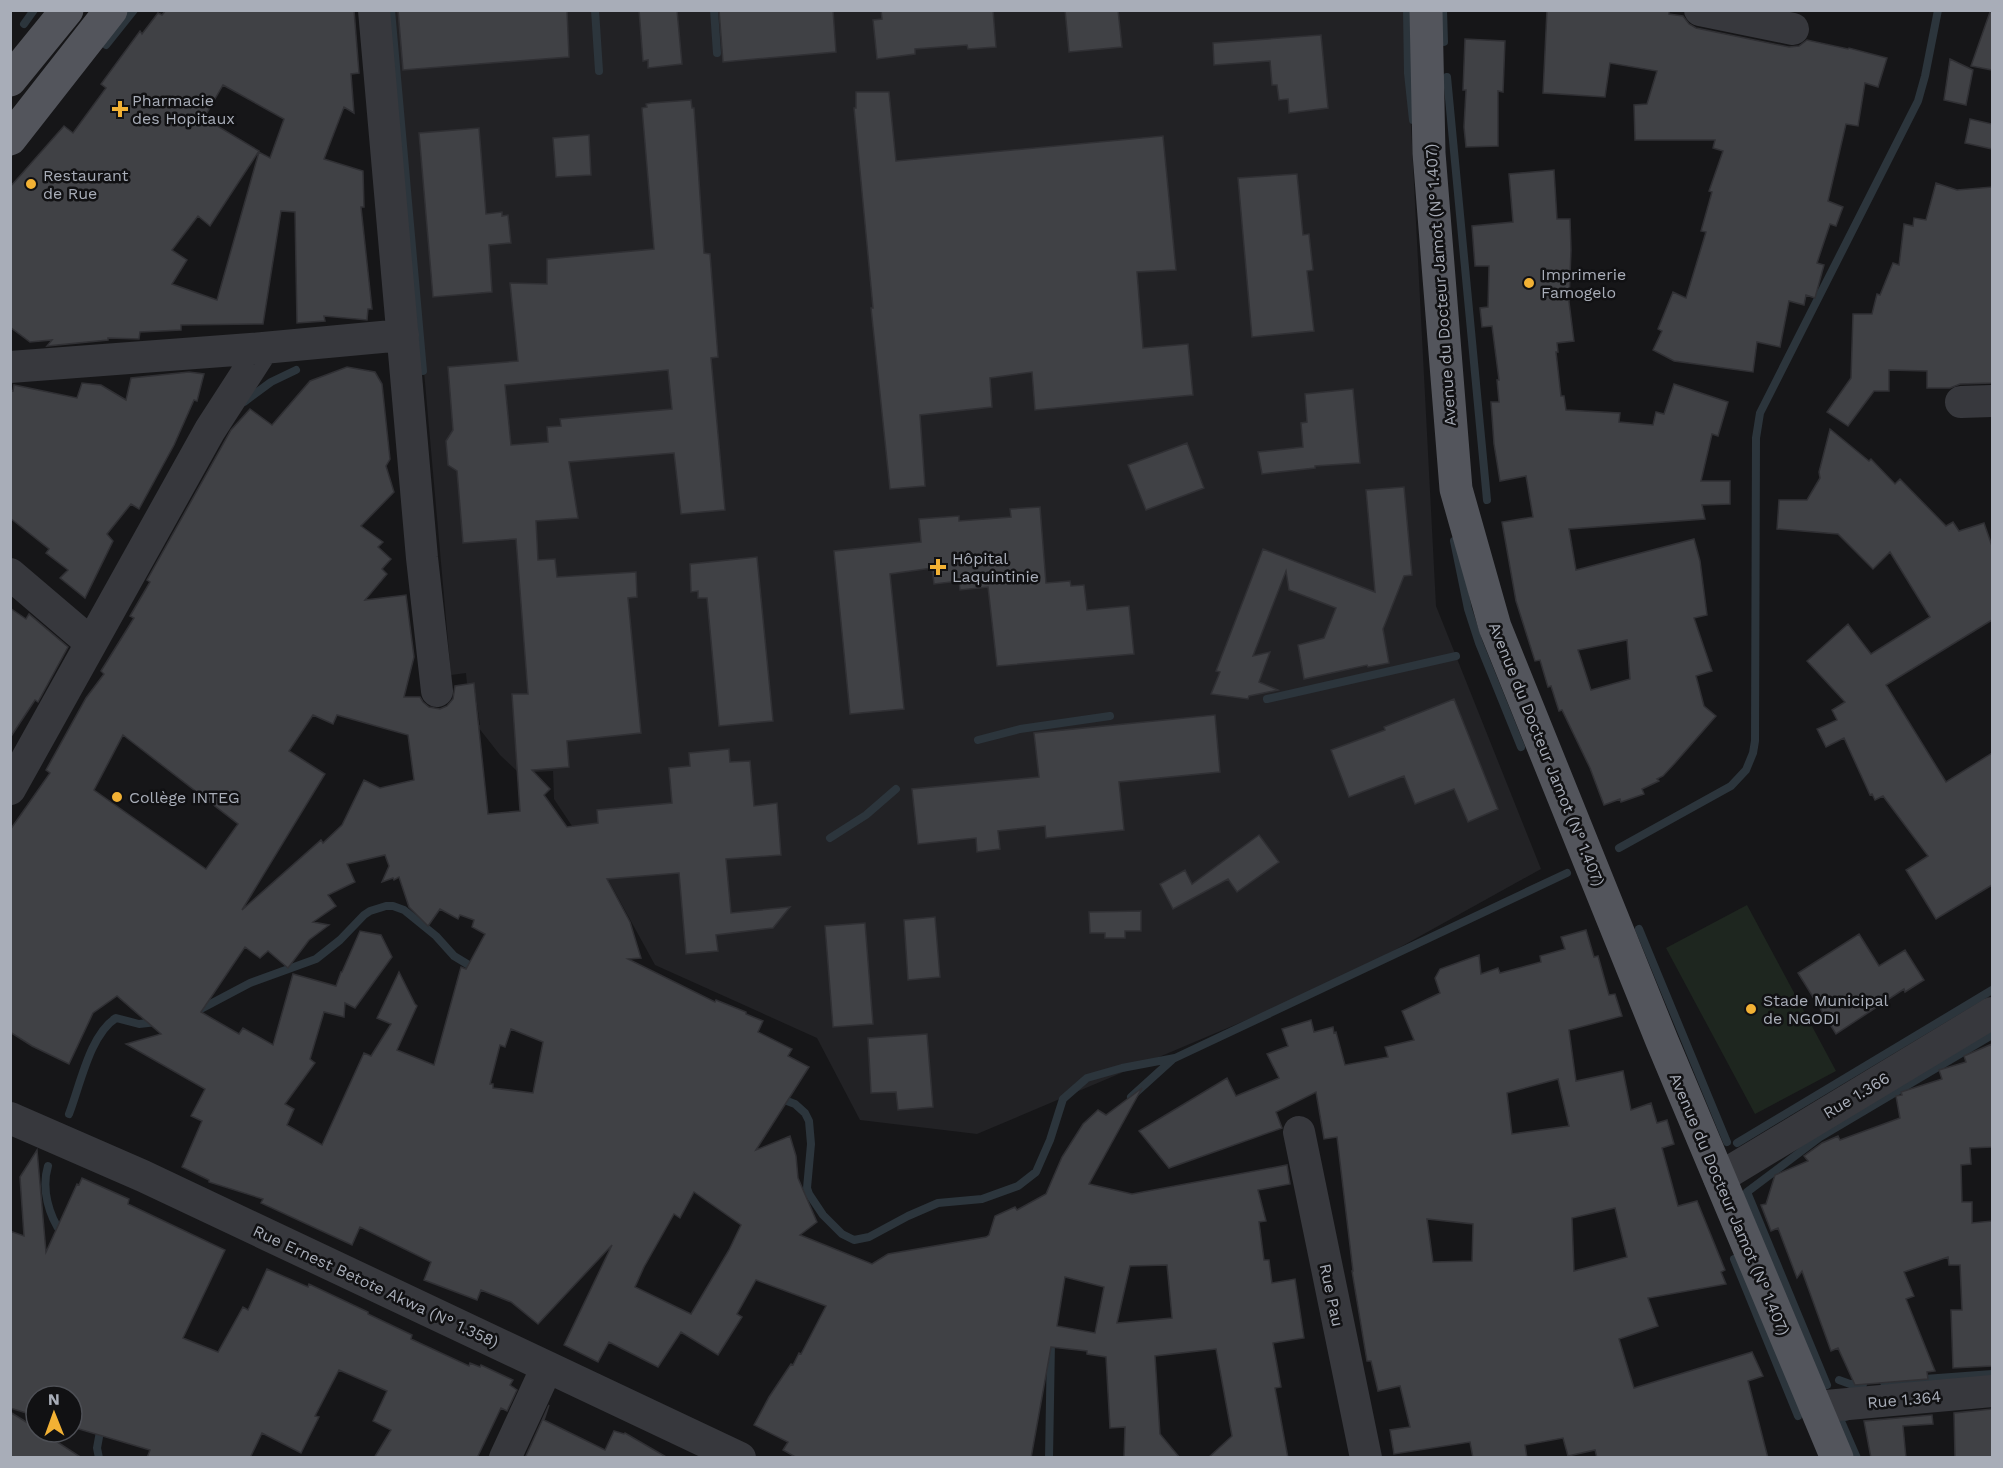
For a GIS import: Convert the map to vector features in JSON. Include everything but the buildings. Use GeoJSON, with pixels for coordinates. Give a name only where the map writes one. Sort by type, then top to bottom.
{"type":"FeatureCollection","features":[{"type":"Feature","properties":{"kind":"main road"},"geometry":{"type":"LineString","coordinates":[[10,80],[67,10]]}},
{"type":"Feature","properties":{"kind":"main road"},"geometry":{"type":"LineString","coordinates":[[16,122],[111,10]]}},
{"type":"Feature","properties":{"kind":"main road","name":"Avenue du Docteur Jamot (N° 1.407)"},"geometry":{"type":"LineString","coordinates":[[1426,10],[1429,153],[1456,489],[1495,627],[1719,1178],[1837,1458]]}},
{"type":"Feature","properties":{"kind":"street"},"geometry":{"type":"LineString","coordinates":[[374,10],[422,558],[436,691]]}},
{"type":"Feature","properties":{"kind":"street"},"geometry":{"type":"LineString","coordinates":[[1700,10],[1794,29]]}},
{"type":"Feature","properties":{"kind":"street"},"geometry":{"type":"LineString","coordinates":[[10,367],[403,335]]}},
{"type":"Feature","properties":{"kind":"street"},"geometry":{"type":"LineString","coordinates":[[10,789],[210,430],[263,348]]}},
{"type":"Feature","properties":{"kind":"street"},"geometry":{"type":"LineString","coordinates":[[1961,402],[1992,401]]}},
{"type":"Feature","properties":{"kind":"street"},"geometry":{"type":"LineString","coordinates":[[10,574],[91,643]]}},
{"type":"Feature","properties":{"kind":"street","name":"Rue 1.366"},"geometry":{"type":"LineString","coordinates":[[1719,1178],[1992,1013]]}},
{"type":"Feature","properties":{"kind":"street","name":"Rue Ernest Betote Akwa (N° 1.358)"},"geometry":{"type":"LineString","coordinates":[[10,1118],[143,1176],[734,1456]]}},
{"type":"Feature","properties":{"kind":"street","name":"Rue Pau"},"geometry":{"type":"LineString","coordinates":[[1299,1132],[1366,1458]]}},
{"type":"Feature","properties":{"kind":"street"},"geometry":{"type":"LineString","coordinates":[[505,1458],[547,1367]]}},
{"type":"Feature","properties":{"kind":"street","name":"Rue 1.364"},"geometry":{"type":"LineString","coordinates":[[1815,1407],[1992,1391]]}},
{"type":"Feature","properties":{"kind":"shaded area","name":"Hôpital Laquintinie"},"geometry":{"type":"Polygon","coordinates":[[[392,11],[1411,11],[1410,107],[1436,606],[1541,869],[1341,980],[977,1134],[860,1120],[817,1038],[655,965],[610,883],[554,799],[553,771],[519,773],[500,755],[477,725],[480,725],[474,683],[467,684],[466,673],[451,675],[392,11]]]}},
{"type":"Feature","properties":{"kind":"shaded area","name":"Stade Municipal de NGODI"},"geometry":{"type":"Polygon","coordinates":[[[1747,905],[1836,1071],[1755,1114],[1666,948],[1747,905]]]}},
{"type":"Feature","properties":{"kind":"waterway"},"geometry":{"type":"LineString","coordinates":[[24,24],[34,10]]}},
{"type":"Feature","properties":{"kind":"waterway"},"geometry":{"type":"LineString","coordinates":[[106,45],[134,10]]}},
{"type":"Feature","properties":{"kind":"waterway"},"geometry":{"type":"LineString","coordinates":[[391,10],[423,371]]}},
{"type":"Feature","properties":{"kind":"waterway"},"geometry":{"type":"LineString","coordinates":[[595,10],[599,71]]}},
{"type":"Feature","properties":{"kind":"waterway"},"geometry":{"type":"LineString","coordinates":[[714,10],[717,53]]}},
{"type":"Feature","properties":{"kind":"waterway"},"geometry":{"type":"LineString","coordinates":[[1407,10],[1408,73],[1413,120]]}},
{"type":"Feature","properties":{"kind":"waterway"},"geometry":{"type":"LineString","coordinates":[[1443,10],[1444,42]]}},
{"type":"Feature","properties":{"kind":"waterway"},"geometry":{"type":"LineString","coordinates":[[1619,848],[1731,786],[1746,770],[1753,753],[1755,741],[1756,438],[1760,413],[1918,101],[1938,10]]}},
{"type":"Feature","properties":{"kind":"waterway"},"geometry":{"type":"LineString","coordinates":[[1447,77],[1487,500]]}},
{"type":"Feature","properties":{"kind":"waterway"},"geometry":{"type":"LineString","coordinates":[[244,402],[271,382],[296,370]]}},
{"type":"Feature","properties":{"kind":"waterway"},"geometry":{"type":"LineString","coordinates":[[1454,541],[1468,609],[1479,643],[1521,747]]}},
{"type":"Feature","properties":{"kind":"waterway"},"geometry":{"type":"LineString","coordinates":[[1267,699],[1456,656]]}},
{"type":"Feature","properties":{"kind":"waterway"},"geometry":{"type":"LineString","coordinates":[[978,740],[1020,729],[1110,716]]}},
{"type":"Feature","properties":{"kind":"waterway"},"geometry":{"type":"LineString","coordinates":[[830,838],[866,815],[896,789]]}},
{"type":"Feature","properties":{"kind":"waterway"},"geometry":{"type":"LineString","coordinates":[[779,1098],[795,1104],[805,1113],[809,1121],[811,1144],[807,1188],[809,1194],[823,1215],[842,1234],[854,1240],[869,1237],[938,1203],[982,1199],[1018,1186],[1036,1172],[1050,1140],[1063,1099],[1087,1078],[1122,1068],[1175,1058],[1567,873]]}},
{"type":"Feature","properties":{"kind":"waterway"},"geometry":{"type":"LineString","coordinates":[[197,1011],[250,983],[316,959],[340,940],[364,915],[386,906],[404,910],[436,936],[454,956],[477,970]]}},
{"type":"Feature","properties":{"kind":"waterway"},"geometry":{"type":"LineString","coordinates":[[1639,929],[1727,1142]]}},
{"type":"Feature","properties":{"kind":"waterway"},"geometry":{"type":"LineString","coordinates":[[1737,1143],[1992,990]]}},
{"type":"Feature","properties":{"kind":"waterway"},"geometry":{"type":"LineString","coordinates":[[69,1114],[93,1048],[107,1026],[116,1018],[139,1024],[157,1022]]}},
{"type":"Feature","properties":{"kind":"waterway"},"geometry":{"type":"LineString","coordinates":[[1827,1385],[1747,1192],[1820,1137],[1992,1035]]}},
{"type":"Feature","properties":{"kind":"waterway"},"geometry":{"type":"LineString","coordinates":[[1131,1097],[1173,1059]]}},
{"type":"Feature","properties":{"kind":"waterway"},"geometry":{"type":"LineString","coordinates":[[48,1166],[46,1193],[53,1219],[62,1234]]}},
{"type":"Feature","properties":{"kind":"waterway"},"geometry":{"type":"LineString","coordinates":[[1734,1259],[1798,1416]]}},
{"type":"Feature","properties":{"kind":"waterway"},"geometry":{"type":"LineString","coordinates":[[1049,1458],[1051,1342]]}},
{"type":"Feature","properties":{"kind":"waterway"},"geometry":{"type":"LineString","coordinates":[[1884,1382],[1992,1374]]}},
{"type":"Feature","properties":{"kind":"waterway"},"geometry":{"type":"LineString","coordinates":[[1839,1380],[1850,1384],[1863,1384]]}},
{"type":"Feature","properties":{"kind":"waterway"},"geometry":{"type":"LineString","coordinates":[[1849,1416],[1842,1418],[1841,1421],[1857,1458]]}},
{"type":"Feature","properties":{"kind":"waterway"},"geometry":{"type":"LineString","coordinates":[[99,1458],[97,1448],[101,1426]]}},
{"type":"Feature","properties":{"kind":"place","name":"Pharmacie des Hopitaux"},"geometry":{"type":"Point","coordinates":[120,109]}},
{"type":"Feature","properties":{"kind":"place","name":"Restaurant de Rue"},"geometry":{"type":"Point","coordinates":[31,184]}},
{"type":"Feature","properties":{"kind":"place","name":"Imprimerie Famogelo"},"geometry":{"type":"Point","coordinates":[1529,283]}},
{"type":"Feature","properties":{"kind":"place","name":"Hôpital Laquintinie"},"geometry":{"type":"Point","coordinates":[938,567]}},
{"type":"Feature","properties":{"kind":"place","name":"Collège INTEG"},"geometry":{"type":"Point","coordinates":[117,797]}},
{"type":"Feature","properties":{"kind":"place","name":"Stade Municipal de NGODI"},"geometry":{"type":"Point","coordinates":[1751,1009]}}]}
